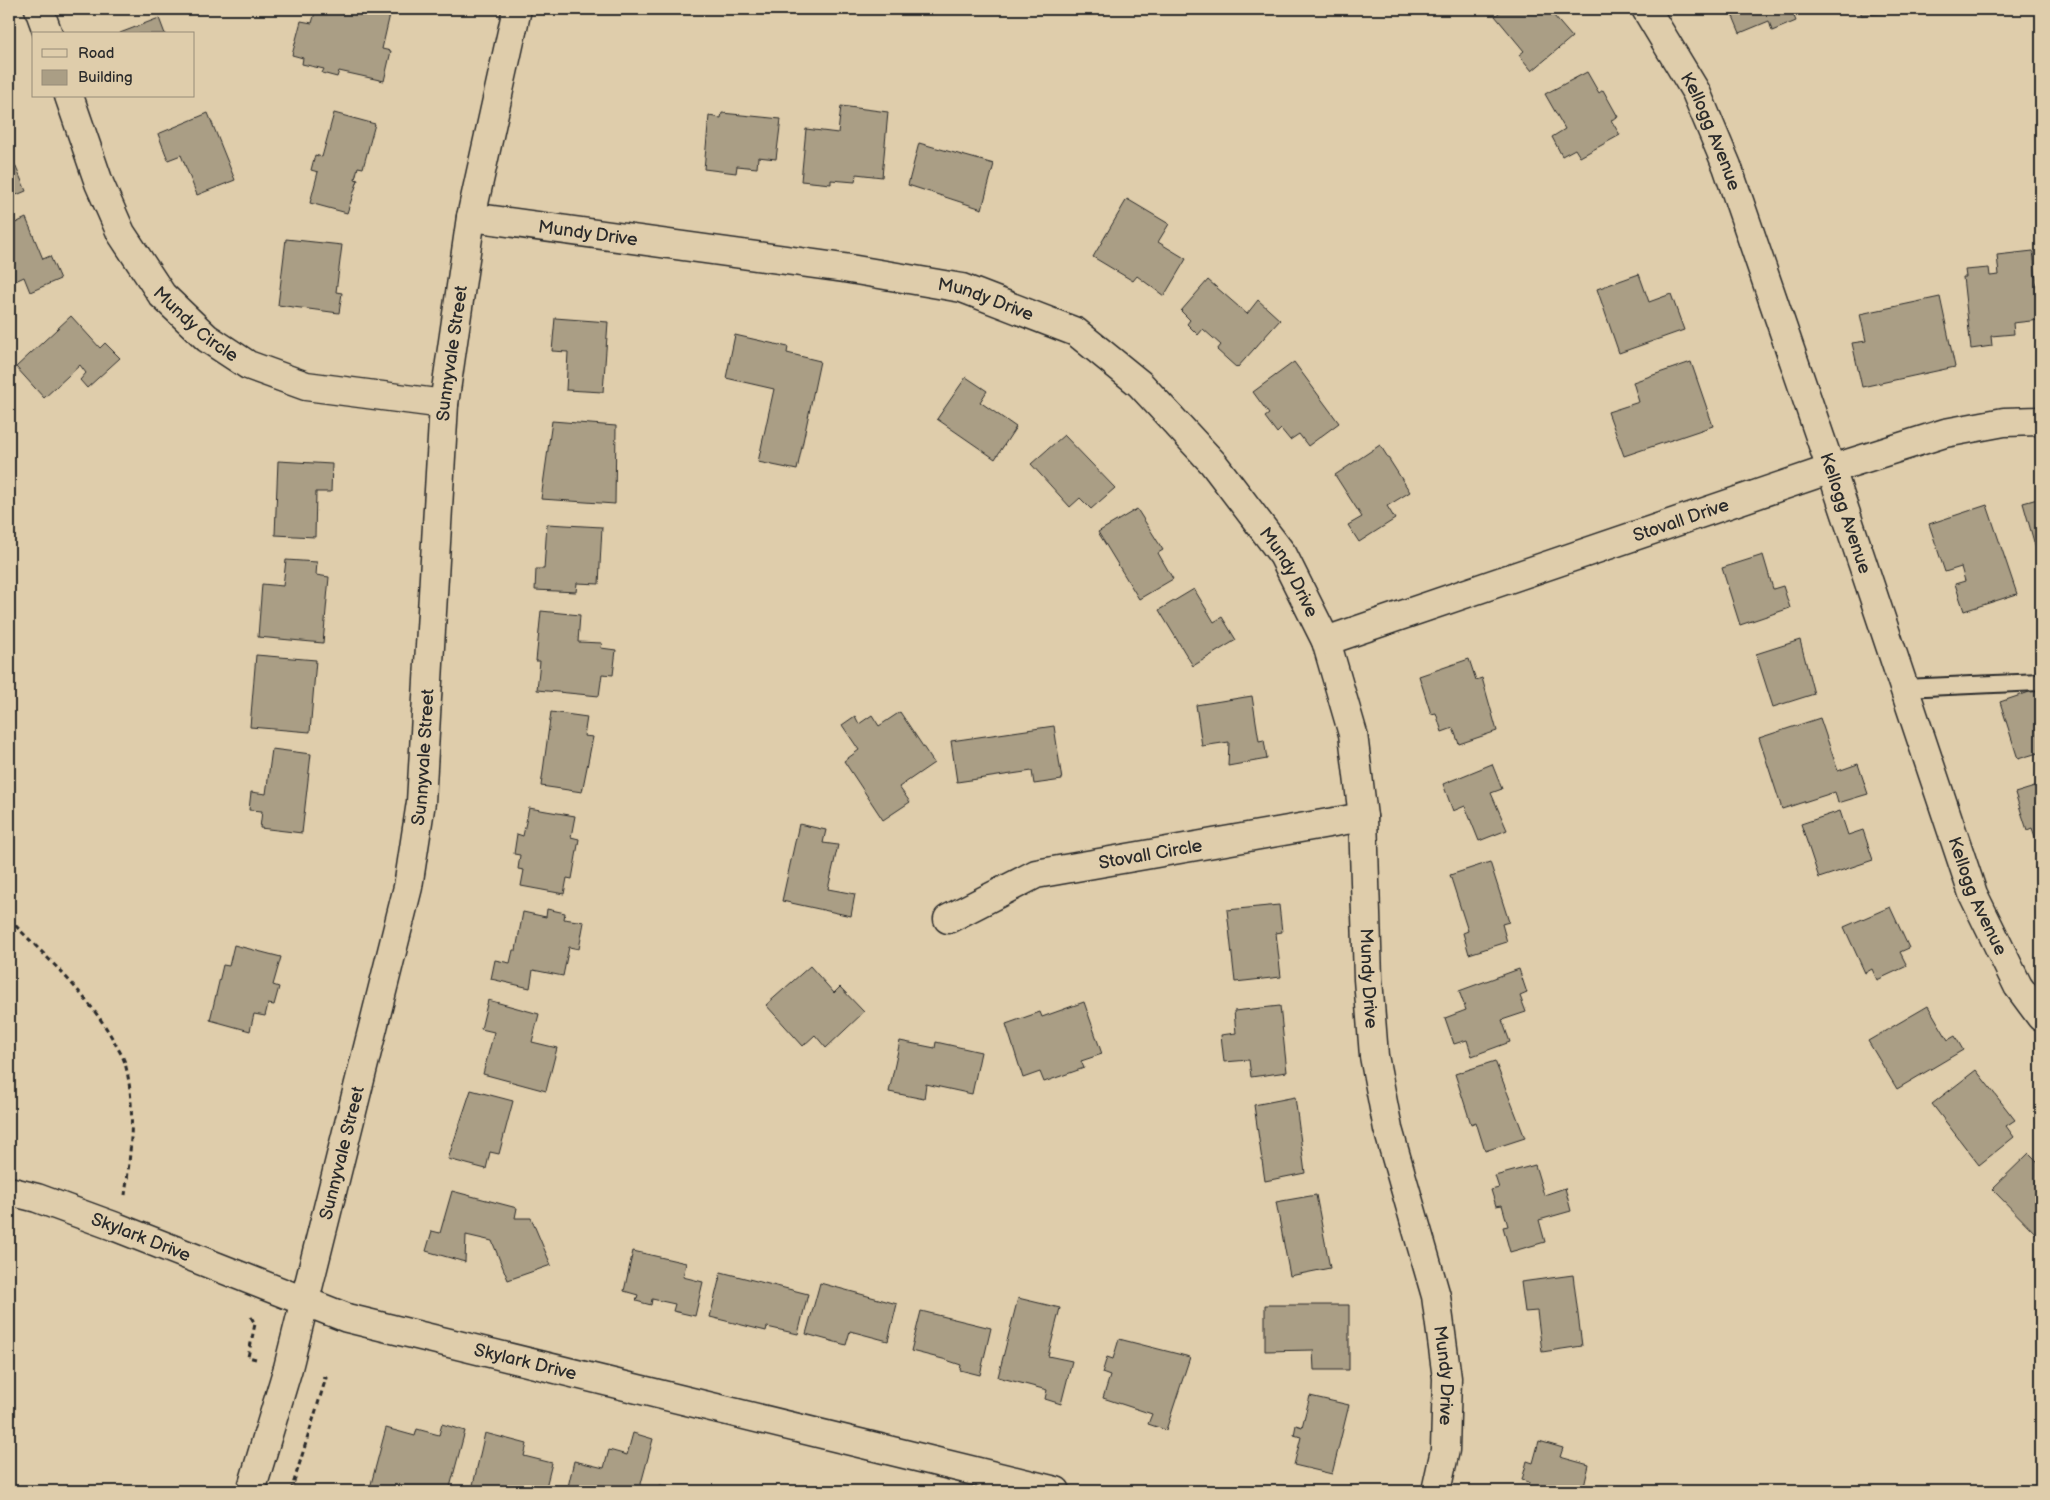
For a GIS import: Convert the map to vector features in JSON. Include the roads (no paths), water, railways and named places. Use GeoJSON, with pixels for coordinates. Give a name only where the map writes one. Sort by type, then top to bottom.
{"type":"FeatureCollection","features":[{"type":"Feature","properties":{"kind":"street"},"geometry":{"type":"LineString","coordinates":[[39,9],[47,32]]}},
{"type":"Feature","properties":{"kind":"street","name":"Sunnyvale Street"},"geometry":{"type":"LineString","coordinates":[[251,1491],[288,1368],[410,877],[421,802],[444,404],[471,217],[518,9]]}},
{"type":"Feature","properties":{"kind":"street","name":"Kellogg Avenue"},"geometry":{"type":"LineString","coordinates":[[1646,9],[1696,92],[1727,166],[1831,469],[1973,894],[2018,986],[2041,1017]]}},
{"type":"Feature","properties":{"kind":"street","name":"Mundy Circle"},"geometry":{"type":"LineString","coordinates":[[70,98],[99,184],[121,233],[162,295],[207,338],[248,365],[306,386],[444,404]]}},
{"type":"Feature","properties":{"kind":"street","name":"Mundy Drive"},"geometry":{"type":"LineString","coordinates":[[471,217],[844,268],[962,288],[1076,332],[1140,384],[1213,463],[1283,555],[1326,641],[1353,734],[1363,817],[1368,979],[1374,1056],[1388,1129],[1436,1296],[1447,1378],[1445,1450],[1436,1491]]}},
{"type":"Feature","properties":{"kind":"street","name":"Stovall Drive"},"geometry":{"type":"LineString","coordinates":[[1326,641],[1831,469],[1945,433],[2004,422],[2041,420]]}},
{"type":"Feature","properties":{"kind":"street","name":"Stovall Circle"},"geometry":{"type":"LineString","coordinates":[[948,919],[1036,874],[1363,817]]}},
{"type":"Feature","properties":{"kind":"street","name":"Skylark Drive"},"geometry":{"type":"LineString","coordinates":[[9,1191],[37,1198],[116,1227],[304,1303],[347,1318],[1056,1491]]}},
{"type":"Feature","properties":{"kind":"lane"},"geometry":{"type":"LineString","coordinates":[[1903,688],[2041,682]]}}]}
